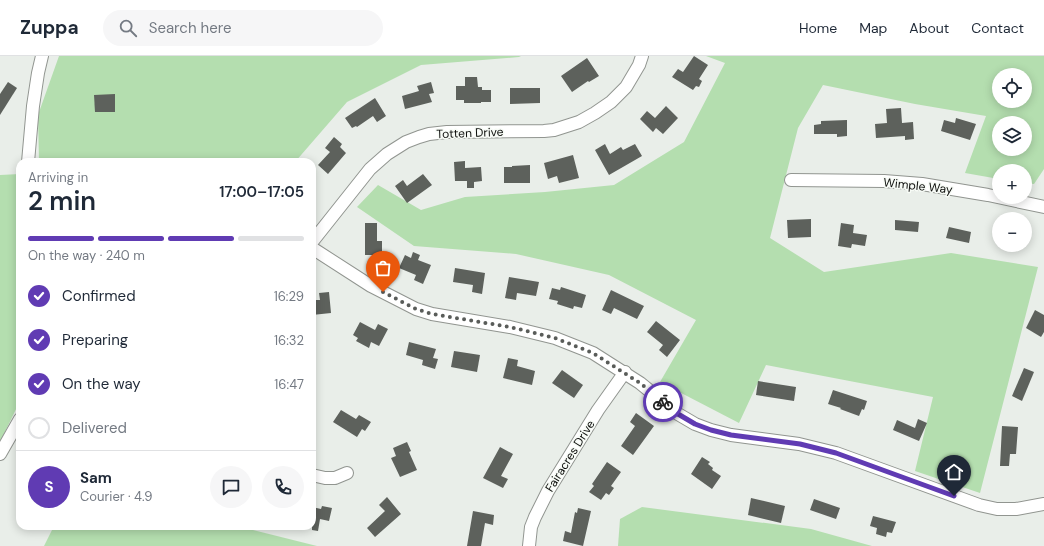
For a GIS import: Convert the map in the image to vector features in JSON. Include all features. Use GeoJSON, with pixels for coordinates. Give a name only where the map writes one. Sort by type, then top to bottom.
{"type":"FeatureCollection","features":[{"type":"Feature","properties":{"kind":"street"},"geometry":{"type":"LineString","coordinates":[[28,158],[33,106],[42,56]]}},
{"type":"Feature","properties":{"kind":"street","name":"Totten Drive"},"geometry":{"type":"LineString","coordinates":[[316,237],[370,170],[387,154],[406,142],[429,134],[447,132],[544,131],[554,130],[579,122],[611,102],[626,87],[639,65],[642,56]]}},
{"type":"Feature","properties":{"kind":"street","name":"Wimple Way"},"geometry":{"type":"LineString","coordinates":[[791,180],[884,181],[922,184],[988,195],[1044,207]]}},
{"type":"Feature","properties":{"kind":"street"},"geometry":{"type":"LineString","coordinates":[[316,251],[372,286],[416,309],[432,314],[510,327],[555,338],[593,353],[625,372],[678,414],[695,424],[711,430],[731,435],[800,444],[836,453],[979,505],[997,509],[1016,509],[1044,504]]}},
{"type":"Feature","properties":{"kind":"street","name":"Fairacres Drive"},"geometry":{"type":"LineString","coordinates":[[529,546],[533,522],[548,491],[598,410],[625,372]]}},
{"type":"Feature","properties":{"kind":"street"},"geometry":{"type":"LineString","coordinates":[[0,454],[16,426]]}},
{"type":"Feature","properties":{"kind":"street"},"geometry":{"type":"LineString","coordinates":[[316,476],[335,478],[347,473]]}},
{"type":"Feature","properties":{"kind":"green space"},"geometry":{"type":"Polygon","coordinates":[[[59,56],[521,56],[421,65],[347,102],[298,158],[39,158],[38,115],[59,56]]]}},
{"type":"Feature","properties":{"kind":"green space"},"geometry":{"type":"Polygon","coordinates":[[[706,56],[1044,56],[1044,169],[1034,184],[1032,184],[1032,164],[992,164],[992,178],[965,173],[986,116],[915,104],[823,85],[798,128],[770,238],[824,272],[951,253],[1038,267],[980,493],[915,471],[933,397],[766,365],[739,423],[660,382],[696,320],[609,275],[516,254],[414,246],[357,207],[378,185],[421,210],[465,197],[545,192],[614,185],[684,142],[725,63],[706,56]]]}},
{"type":"Feature","properties":{"kind":"green space"},"geometry":{"type":"Polygon","coordinates":[[[16,174],[16,409],[0,442],[0,175],[16,174]]]}},
{"type":"Feature","properties":{"kind":"green space"},"geometry":{"type":"Polygon","coordinates":[[[642,507],[811,529],[872,546],[618,546],[620,519],[642,507]]]}},
{"type":"Feature","properties":{"kind":"green space"},"geometry":{"type":"Polygon","coordinates":[[[52,530],[253,530],[317,546],[44,546],[52,530]]]}},
{"type":"Feature","properties":{"kind":"building"},"geometry":{"type":"Polygon","coordinates":[[[694,56],[708,65],[699,79],[702,81],[699,87],[696,86],[693,90],[672,77],[678,69],[683,72],[694,56]]]}},
{"type":"Feature","properties":{"kind":"building"},"geometry":{"type":"Polygon","coordinates":[[[587,58],[599,76],[589,82],[588,81],[572,92],[561,76],[587,58]]]}},
{"type":"Feature","properties":{"kind":"building"},"geometry":{"type":"Polygon","coordinates":[[[465,77],[477,77],[478,87],[482,87],[482,90],[491,90],[491,102],[464,103],[464,100],[456,100],[456,86],[465,86],[465,77]]]}},
{"type":"Feature","properties":{"kind":"building"},"geometry":{"type":"Polygon","coordinates":[[[8,82],[17,88],[0,115],[0,94],[8,82]]]}},
{"type":"Feature","properties":{"kind":"building"},"geometry":{"type":"Polygon","coordinates":[[[431,82],[434,93],[429,94],[432,102],[405,109],[402,96],[419,91],[417,86],[431,82]]]}},
{"type":"Feature","properties":{"kind":"building"},"geometry":{"type":"Polygon","coordinates":[[[510,88],[540,88],[540,103],[510,104],[510,88]]]}},
{"type":"Feature","properties":{"kind":"building"},"geometry":{"type":"Polygon","coordinates":[[[115,94],[115,112],[95,112],[94,95],[115,94]]]}},
{"type":"Feature","properties":{"kind":"building"},"geometry":{"type":"Polygon","coordinates":[[[375,98],[386,116],[377,122],[373,116],[357,127],[352,128],[345,118],[375,98]]]}},
{"type":"Feature","properties":{"kind":"building"},"geometry":{"type":"Polygon","coordinates":[[[666,106],[678,118],[663,134],[656,128],[653,132],[640,119],[647,111],[655,118],[666,106]]]}},
{"type":"Feature","properties":{"kind":"building"},"geometry":{"type":"Polygon","coordinates":[[[901,108],[902,123],[913,122],[914,139],[905,140],[905,136],[876,138],[875,124],[887,123],[886,109],[901,108]]]}},
{"type":"Feature","properties":{"kind":"building"},"geometry":{"type":"Polygon","coordinates":[[[956,118],[976,124],[970,140],[941,131],[944,120],[955,123],[956,118]]]}},
{"type":"Feature","properties":{"kind":"building"},"geometry":{"type":"Polygon","coordinates":[[[847,120],[847,136],[837,137],[837,134],[814,134],[814,125],[821,124],[821,121],[847,120]]]}},
{"type":"Feature","properties":{"kind":"building"},"geometry":{"type":"Polygon","coordinates":[[[334,137],[342,144],[340,147],[346,153],[328,174],[318,165],[330,152],[325,148],[334,137]]]}},
{"type":"Feature","properties":{"kind":"building"},"geometry":{"type":"Polygon","coordinates":[[[605,144],[610,154],[621,147],[623,150],[635,144],[642,156],[609,175],[595,150],[605,144]]]}},
{"type":"Feature","properties":{"kind":"building"},"geometry":{"type":"Polygon","coordinates":[[[573,155],[579,178],[559,183],[557,176],[548,179],[544,163],[573,155]]]}},
{"type":"Feature","properties":{"kind":"building"},"geometry":{"type":"Polygon","coordinates":[[[465,161],[465,168],[481,167],[482,181],[474,182],[474,188],[467,188],[467,181],[455,181],[454,162],[465,161]]]}},
{"type":"Feature","properties":{"kind":"building"},"geometry":{"type":"Polygon","coordinates":[[[530,165],[530,183],[504,183],[504,167],[530,165]]]}},
{"type":"Feature","properties":{"kind":"building"},"geometry":{"type":"Polygon","coordinates":[[[423,174],[432,185],[407,203],[395,186],[403,180],[407,186],[423,174]]]}},
{"type":"Feature","properties":{"kind":"building"},"geometry":{"type":"Polygon","coordinates":[[[811,219],[811,237],[788,238],[787,220],[811,219]]]}},
{"type":"Feature","properties":{"kind":"building"},"geometry":{"type":"Polygon","coordinates":[[[895,220],[919,222],[918,232],[895,230],[895,220]]]}},
{"type":"Feature","properties":{"kind":"building"},"geometry":{"type":"Polygon","coordinates":[[[365,223],[377,223],[377,241],[382,241],[382,255],[365,255],[365,223]]]}},
{"type":"Feature","properties":{"kind":"building"},"geometry":{"type":"Polygon","coordinates":[[[841,223],[854,225],[853,233],[867,235],[865,246],[852,244],[851,248],[838,246],[841,223]]]}},
{"type":"Feature","properties":{"kind":"building"},"geometry":{"type":"Polygon","coordinates":[[[949,227],[971,232],[969,243],[946,238],[949,227]]]}},
{"type":"Feature","properties":{"kind":"building"},"geometry":{"type":"Polygon","coordinates":[[[413,252],[420,255],[418,260],[431,265],[423,284],[414,280],[416,275],[399,268],[405,255],[411,258],[413,252]]]}},
{"type":"Feature","properties":{"kind":"building"},"geometry":{"type":"Polygon","coordinates":[[[455,268],[485,273],[482,294],[472,292],[473,285],[453,282],[455,268]]]}},
{"type":"Feature","properties":{"kind":"building"},"geometry":{"type":"Polygon","coordinates":[[[509,277],[539,282],[536,296],[517,293],[516,300],[505,298],[509,277]]]}},
{"type":"Feature","properties":{"kind":"building"},"geometry":{"type":"Polygon","coordinates":[[[561,287],[586,295],[582,308],[574,306],[573,309],[557,304],[558,301],[549,299],[552,288],[560,290],[561,287]]]}},
{"type":"Feature","properties":{"kind":"building"},"geometry":{"type":"Polygon","coordinates":[[[611,290],[644,306],[637,319],[614,308],[611,314],[602,310],[611,290]]]}},
{"type":"Feature","properties":{"kind":"building"},"geometry":{"type":"Polygon","coordinates":[[[329,292],[331,313],[316,315],[316,300],[320,300],[319,293],[329,292]]]}},
{"type":"Feature","properties":{"kind":"building"},"geometry":{"type":"Polygon","coordinates":[[[1035,310],[1044,315],[1044,332],[1041,337],[1026,328],[1035,310]]]}},
{"type":"Feature","properties":{"kind":"building"},"geometry":{"type":"Polygon","coordinates":[[[656,321],[680,340],[667,357],[659,350],[663,345],[647,332],[656,321]]]}},
{"type":"Feature","properties":{"kind":"building"},"geometry":{"type":"Polygon","coordinates":[[[360,322],[375,330],[378,324],[388,329],[379,346],[371,342],[369,348],[356,341],[358,338],[353,335],[360,322]]]}},
{"type":"Feature","properties":{"kind":"building"},"geometry":{"type":"Polygon","coordinates":[[[409,342],[436,349],[433,358],[438,359],[435,369],[422,365],[423,360],[406,355],[409,342]]]}},
{"type":"Feature","properties":{"kind":"building"},"geometry":{"type":"Polygon","coordinates":[[[454,351],[480,355],[477,372],[451,367],[454,351]]]}},
{"type":"Feature","properties":{"kind":"building"},"geometry":{"type":"Polygon","coordinates":[[[508,358],[518,360],[517,366],[535,371],[532,385],[503,378],[508,358]]]}},
{"type":"Feature","properties":{"kind":"building"},"geometry":{"type":"Polygon","coordinates":[[[1024,368],[1034,372],[1022,401],[1012,396],[1024,368]]]}},
{"type":"Feature","properties":{"kind":"building"},"geometry":{"type":"Polygon","coordinates":[[[562,370],[583,385],[574,398],[552,383],[562,370]]]}},
{"type":"Feature","properties":{"kind":"building"},"geometry":{"type":"Polygon","coordinates":[[[758,381],[796,387],[794,401],[756,395],[758,381]]]}},
{"type":"Feature","properties":{"kind":"building"},"geometry":{"type":"Polygon","coordinates":[[[833,390],[867,401],[864,410],[862,409],[859,416],[828,404],[833,390]]]}},
{"type":"Feature","properties":{"kind":"building"},"geometry":{"type":"Polygon","coordinates":[[[341,410],[356,419],[359,415],[371,422],[365,431],[362,429],[357,437],[333,422],[341,410]]]}},
{"type":"Feature","properties":{"kind":"building"},"geometry":{"type":"Polygon","coordinates":[[[636,413],[654,426],[633,455],[621,446],[635,426],[630,422],[636,413]]]}},
{"type":"Feature","properties":{"kind":"building"},"geometry":{"type":"Polygon","coordinates":[[[918,419],[927,423],[919,441],[893,430],[897,420],[915,428],[918,419]]]}},
{"type":"Feature","properties":{"kind":"building"},"geometry":{"type":"Polygon","coordinates":[[[1002,426],[1018,427],[1016,454],[1010,454],[1009,466],[1000,466],[1002,426]]]}},
{"type":"Feature","properties":{"kind":"building"},"geometry":{"type":"Polygon","coordinates":[[[407,442],[411,451],[409,452],[417,470],[400,477],[391,458],[396,456],[393,448],[407,442]]]}},
{"type":"Feature","properties":{"kind":"building"},"geometry":{"type":"Polygon","coordinates":[[[500,447],[513,454],[501,476],[508,479],[503,488],[483,478],[500,447]]]}},
{"type":"Feature","properties":{"kind":"building"},"geometry":{"type":"Polygon","coordinates":[[[702,457],[710,462],[708,464],[713,468],[712,470],[721,476],[712,489],[691,474],[702,457]]]}},
{"type":"Feature","properties":{"kind":"building"},"geometry":{"type":"Polygon","coordinates":[[[607,462],[621,472],[611,486],[614,488],[609,495],[606,493],[601,500],[589,492],[594,486],[592,484],[607,462]]]}},
{"type":"Feature","properties":{"kind":"building"},"geometry":{"type":"Polygon","coordinates":[[[387,497],[401,514],[375,537],[367,528],[385,511],[379,505],[387,497]]]}},
{"type":"Feature","properties":{"kind":"building"},"geometry":{"type":"Polygon","coordinates":[[[751,498],[785,506],[781,523],[748,515],[751,498]]]}},
{"type":"Feature","properties":{"kind":"building"},"geometry":{"type":"Polygon","coordinates":[[[814,499],[840,508],[836,519],[810,510],[814,499]]]}},
{"type":"Feature","properties":{"kind":"building"},"geometry":{"type":"Polygon","coordinates":[[[322,506],[332,508],[329,521],[320,519],[318,531],[312,530],[316,530],[316,508],[321,509],[322,506]]]}},
{"type":"Feature","properties":{"kind":"building"},"geometry":{"type":"Polygon","coordinates":[[[578,508],[591,511],[583,546],[563,541],[565,531],[571,533],[575,512],[577,513],[578,508]]]}},
{"type":"Feature","properties":{"kind":"building"},"geometry":{"type":"Polygon","coordinates":[[[473,511],[494,515],[493,525],[485,523],[481,546],[467,546],[473,511]]]}},
{"type":"Feature","properties":{"kind":"building"},"geometry":{"type":"Polygon","coordinates":[[[873,516],[896,522],[892,533],[887,532],[886,537],[876,534],[877,528],[870,526],[873,516]]]}},
{"type":"Feature","properties":{"kind":"way so far"},"geometry":{"type":"LineString","coordinates":[[383,292],[416,309],[432,314],[510,327],[555,338],[593,353],[625,372],[663,402]]}},
{"type":"Feature","properties":{"kind":"route"},"geometry":{"type":"LineString","coordinates":[[663,402],[678,414],[695,424],[711,430],[731,435],[800,444],[836,453],[954,496]]}}]}
